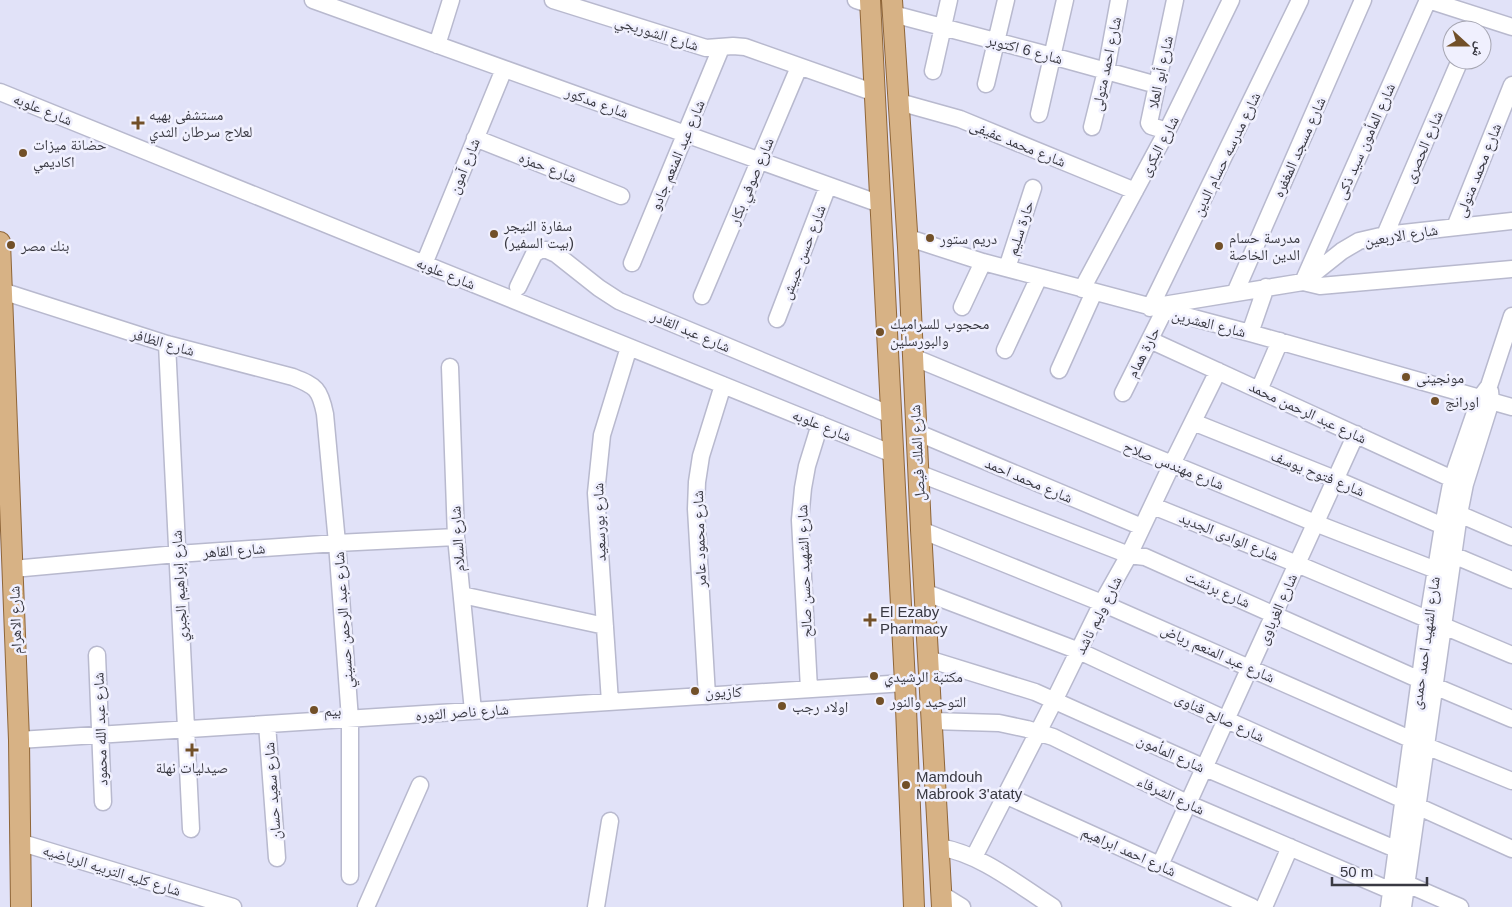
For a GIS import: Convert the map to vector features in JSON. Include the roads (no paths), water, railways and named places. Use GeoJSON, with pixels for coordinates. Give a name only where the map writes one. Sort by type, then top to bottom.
{"type":"FeatureCollection","features":[{"type":"Feature","properties":{"kind":"main road","name":"شارع الملك فيصل"},"geometry":{"type":"LineString","coordinates":[[866,2],[875,93],[905,683],[914,907]]}},
{"type":"Feature","properties":{"kind":"main road","name":"شارع الملك فيصل"},"geometry":{"type":"LineString","coordinates":[[893,7],[942,901]]}},
{"type":"Feature","properties":{"kind":"main road","name":"شارع الاهرام"},"geometry":{"type":"LineString","coordinates":[[0,242],[13,570],[8,663],[19,740],[21,907]]}},
{"type":"Feature","properties":{"kind":"street","name":"شارع مدكور"},"geometry":{"type":"LineString","coordinates":[[313,0],[880,204]]}},
{"type":"Feature","properties":{"kind":"street"},"geometry":{"type":"LineString","coordinates":[[437,44],[451,0]]}},
{"type":"Feature","properties":{"kind":"street","name":"شارع الشوربجي"},"geometry":{"type":"LineString","coordinates":[[553,0],[706,48],[745,47],[875,93]]}},
{"type":"Feature","properties":{"kind":"street"},"geometry":{"type":"LineString","coordinates":[[933,71],[949,0]]}},
{"type":"Feature","properties":{"kind":"street"},"geometry":{"type":"LineString","coordinates":[[986,84],[1006,0]]}},
{"type":"Feature","properties":{"kind":"street"},"geometry":{"type":"LineString","coordinates":[[1039,114],[1065,0]]}},
{"type":"Feature","properties":{"kind":"street","name":"شارع احمد متولى"},"geometry":{"type":"LineString","coordinates":[[1092,127],[1106,72],[1119,0]]}},
{"type":"Feature","properties":{"kind":"street","name":"شارع أبو العلا"},"geometry":{"type":"LineString","coordinates":[[1167,131],[1151,126],[1149,123],[1175,0]]}},
{"type":"Feature","properties":{"kind":"street","name":"شارع البكرى"},"geometry":{"type":"LineString","coordinates":[[1058,370],[1088,290],[1230,0]]}},
{"type":"Feature","properties":{"kind":"street","name":"شارع مدرسه حسام الدين"},"geometry":{"type":"LineString","coordinates":[[1157,309],[1300,0]]}},
{"type":"Feature","properties":{"kind":"street","name":"شارع مسجد المغفره"},"geometry":{"type":"LineString","coordinates":[[1235,293],[1363,0]]}},
{"type":"Feature","properties":{"kind":"street"},"geometry":{"type":"LineString","coordinates":[[1428,0],[1468,20]]}},
{"type":"Feature","properties":{"kind":"street","name":"شارع المأمون سيد ذكى"},"geometry":{"type":"LineString","coordinates":[[1303,282],[1428,0]]}},
{"type":"Feature","properties":{"kind":"street","name":"شارع 6 اكتوبر"},"geometry":{"type":"LineString","coordinates":[[893,7],[943,27],[1157,85]]}},
{"type":"Feature","properties":{"kind":"street"},"geometry":{"type":"LineString","coordinates":[[1492,25],[1512,26]]}},
{"type":"Feature","properties":{"kind":"street","name":"شارع عبد المنعم جادو"},"geometry":{"type":"LineString","coordinates":[[632,263],[721,48]]}},
{"type":"Feature","properties":{"kind":"street","name":"شارع صوفي بكار"},"geometry":{"type":"LineString","coordinates":[[702,296],[800,66]]}},
{"type":"Feature","properties":{"kind":"street","name":"شارع آمون"},"geometry":{"type":"LineString","coordinates":[[424,264],[504,69]]}},
{"type":"Feature","properties":{"kind":"street","name":"شارع الحصرى"},"geometry":{"type":"LineString","coordinates":[[1385,235],[1456,70]]}},
{"type":"Feature","properties":{"kind":"street","name":"شارع محمد متولى"},"geometry":{"type":"LineString","coordinates":[[1455,227],[1512,85]]}},
{"type":"Feature","properties":{"kind":"street","name":"شارع علوبه"},"geometry":{"type":"LineString","coordinates":[[0,92],[893,454]]}},
{"type":"Feature","properties":{"kind":"street","name":"شارع محمد عفيفى"},"geometry":{"type":"LineString","coordinates":[[899,102],[960,119],[1135,191]]}},
{"type":"Feature","properties":{"kind":"street","name":"شارع حمزه"},"geometry":{"type":"LineString","coordinates":[[475,138],[621,196]]}},
{"type":"Feature","properties":{"kind":"street","name":"شارع حسن حبيش"},"geometry":{"type":"LineString","coordinates":[[777,319],[828,186]]}},
{"type":"Feature","properties":{"kind":"street","name":"حارة سليم"},"geometry":{"type":"LineString","coordinates":[[1007,268],[1034,188]]}},
{"type":"Feature","properties":{"kind":"street","name":"شارع الاربعين"},"geometry":{"type":"LineString","coordinates":[[1303,282],[1342,251],[1359,241],[1385,235],[1512,222]]}},
{"type":"Feature","properties":{"kind":"street","name":"شارع العشرين"},"geometry":{"type":"LineString","coordinates":[[906,237],[983,262],[1487,395],[1512,407]]}},
{"type":"Feature","properties":{"kind":"street","name":"شارع عبد القادر"},"geometry":{"type":"LineString","coordinates":[[518,287],[534,254],[540,250],[548,250],[619,301],[891,416]]}},
{"type":"Feature","properties":{"kind":"street"},"geometry":{"type":"LineString","coordinates":[[962,307],[983,262]]}},
{"type":"Feature","properties":{"kind":"street","name":"شارع الاربعين"},"geometry":{"type":"LineString","coordinates":[[1157,309],[1235,293],[1303,282],[1320,286],[1512,269]]}},
{"type":"Feature","properties":{"kind":"street"},"geometry":{"type":"LineString","coordinates":[[1005,350],[1039,277]]}},
{"type":"Feature","properties":{"kind":"street"},"geometry":{"type":"LineString","coordinates":[[1250,333],[1266,288]]}},
{"type":"Feature","properties":{"kind":"street","name":"شارع الظافر"},"geometry":{"type":"LineString","coordinates":[[2,291],[167,344],[293,377],[310,384],[321,396]]}},
{"type":"Feature","properties":{"kind":"street","name":"حارة همام"},"geometry":{"type":"LineString","coordinates":[[1123,393],[1150,340],[1157,309]]}},
{"type":"Feature","properties":{"kind":"street","name":"شارع الشهيد احمد حمدى"},"geometry":{"type":"LineString","coordinates":[[1399,897],[1419,742],[1420,680],[1443,526],[1487,395],[1508,345],[1512,316]]}},
{"type":"Feature","properties":{"kind":"street","name":"شارع عبد الرحمن محمد"},"geometry":{"type":"LineString","coordinates":[[1150,340],[1459,482]]}},
{"type":"Feature","properties":{"kind":"street"},"geometry":{"type":"LineString","coordinates":[[1260,390],[1280,341]]}},
{"type":"Feature","properties":{"kind":"street","name":"شارع إبراهيم الجبري"},"geometry":{"type":"LineString","coordinates":[[167,344],[191,829]]}},
{"type":"Feature","properties":{"kind":"street","name":"شارع بورسعيد"},"geometry":{"type":"LineString","coordinates":[[610,702],[596,493],[602,434],[628,347]]}},
{"type":"Feature","properties":{"kind":"street","name":"شارع مهندس صلاح"},"geometry":{"type":"LineString","coordinates":[[913,356],[1316,523],[1436,570]]}},
{"type":"Feature","properties":{"kind":"street","name":"شارع السلام"},"geometry":{"type":"LineString","coordinates":[[450,366],[456,537],[474,711]]}},
{"type":"Feature","properties":{"kind":"street","name":"شارع وليم ناشد"},"geometry":{"type":"LineString","coordinates":[[974,857],[1102,603],[1129,555],[1218,371]]}},
{"type":"Feature","properties":{"kind":"street","name":"شارع محمود عامر"},"geometry":{"type":"LineString","coordinates":[[707,696],[696,491],[701,456],[723,385]]}},
{"type":"Feature","properties":{"kind":"street","name":"شارع عبد الرحمن حسيني"},"geometry":{"type":"LineString","coordinates":[[321,396],[325,414],[337,543],[350,719],[350,876]]}},
{"type":"Feature","properties":{"kind":"street","name":"شارع فتوح يوسف"},"geometry":{"type":"LineString","coordinates":[[1193,422],[1335,479],[1443,526]]}},
{"type":"Feature","properties":{"kind":"street","name":"شارع الشهيد حسن صالح"},"geometry":{"type":"LineString","coordinates":[[809,690],[800,520],[806,474],[820,424]]}},
{"type":"Feature","properties":{"kind":"street","name":"شارع محمد احمد"},"geometry":{"type":"LineString","coordinates":[[916,432],[1142,527]]}},
{"type":"Feature","properties":{"kind":"street","name":"شارع الغرباوى"},"geometry":{"type":"LineString","coordinates":[[1160,865],[1356,434]]}},
{"type":"Feature","properties":{"kind":"street","name":"شارع برنشت"},"geometry":{"type":"LineString","coordinates":[[918,473],[1129,555],[1145,557],[1512,719]]}},
{"type":"Feature","properties":{"kind":"street","name":"شارع الشهيد احمد حمدى"},"geometry":{"type":"LineString","coordinates":[[1419,742],[1435,686],[1459,514],[1459,482]]}},
{"type":"Feature","properties":{"kind":"street","name":"شارع الوادى الجديد"},"geometry":{"type":"LineString","coordinates":[[1153,506],[1428,618],[1512,655]]}},
{"type":"Feature","properties":{"kind":"street"},"geometry":{"type":"LineString","coordinates":[[1459,514],[1512,537]]}},
{"type":"Feature","properties":{"kind":"street","name":"شارع عبد المنعم رياض"},"geometry":{"type":"LineString","coordinates":[[921,530],[1102,603],[1512,781]]}},
{"type":"Feature","properties":{"kind":"street","name":"شارع القاهر"},"geometry":{"type":"LineString","coordinates":[[13,570],[177,554],[456,537]]}},
{"type":"Feature","properties":{"kind":"street"},"geometry":{"type":"LineString","coordinates":[[1453,555],[1512,580]]}},
{"type":"Feature","properties":{"kind":"street","name":"شارع صالح قناوى"},"geometry":{"type":"LineString","coordinates":[[924,592],[1079,651],[1512,849]]}},
{"type":"Feature","properties":{"kind":"street"},"geometry":{"type":"LineString","coordinates":[[462,594],[605,626]]}},
{"type":"Feature","properties":{"kind":"street","name":"شارع عبد الله محمود"},"geometry":{"type":"LineString","coordinates":[[98,655],[103,802]]}},
{"type":"Feature","properties":{"kind":"street","name":"شارع المأمون"},"geometry":{"type":"LineString","coordinates":[[928,659],[1022,687],[1404,853]]}},
{"type":"Feature","properties":{"kind":"street","name":"شارع ناصر الثوره"},"geometry":{"type":"LineString","coordinates":[[19,740],[905,683]]}},
{"type":"Feature","properties":{"kind":"street","name":"شارع الشرفاء"},"geometry":{"type":"LineString","coordinates":[[932,721],[999,724],[1038,732],[1065,742],[1189,804],[1290,847],[1399,897],[1460,907]]}},
{"type":"Feature","properties":{"kind":"street","name":"شارع سعيد حسان"},"geometry":{"type":"LineString","coordinates":[[267,724],[277,858]]}},
{"type":"Feature","properties":{"kind":"street"},"geometry":{"type":"LineString","coordinates":[[366,907],[420,785]]}},
{"type":"Feature","properties":{"kind":"street","name":"شارع احمد ابراهيم"},"geometry":{"type":"LineString","coordinates":[[1005,795],[1248,906]]}},
{"type":"Feature","properties":{"kind":"street"},"geometry":{"type":"LineString","coordinates":[[596,907],[610,821]]}},
{"type":"Feature","properties":{"kind":"street","name":"شارع كليه التربيه الرياضيه"},"geometry":{"type":"LineString","coordinates":[[19,842],[233,907]]}},
{"type":"Feature","properties":{"kind":"street"},"geometry":{"type":"LineString","coordinates":[[939,847],[974,857],[1053,907]]}},
{"type":"Feature","properties":{"kind":"street"},"geometry":{"type":"LineString","coordinates":[[1264,907],[1290,847]]}},
{"type":"Feature","properties":{"kind":"street"},"geometry":{"type":"LineString","coordinates":[[942,901],[962,907]]}},
{"type":"Feature","properties":{"kind":"place","name":"مستشفى بهيه لعلاج سرطان الثدي"},"geometry":{"type":"Point","coordinates":[138,123]}},
{"type":"Feature","properties":{"kind":"place","name":"حضانة ميزات اكاديمي"},"geometry":{"type":"Point","coordinates":[23,153]}},
{"type":"Feature","properties":{"kind":"place","name":"سفارة النيجر (بيت السفير)"},"geometry":{"type":"Point","coordinates":[494,234]}},
{"type":"Feature","properties":{"kind":"place","name":"دريم ستور"},"geometry":{"type":"Point","coordinates":[930,238]}},
{"type":"Feature","properties":{"kind":"place","name":"بنك مصر"},"geometry":{"type":"Point","coordinates":[11,245]}},
{"type":"Feature","properties":{"kind":"place","name":"مدرسة حسام الدين الخاصة"},"geometry":{"type":"Point","coordinates":[1219,246]}},
{"type":"Feature","properties":{"kind":"place","name":"محجوب للسراميك والبورسلين"},"geometry":{"type":"Point","coordinates":[880,332]}},
{"type":"Feature","properties":{"kind":"place","name":"مونجينى"},"geometry":{"type":"Point","coordinates":[1406,377]}},
{"type":"Feature","properties":{"kind":"place","name":"اورانج"},"geometry":{"type":"Point","coordinates":[1435,401]}},
{"type":"Feature","properties":{"kind":"place","name":"El Ezaby Pharmacy"},"geometry":{"type":"Point","coordinates":[870,620]}},
{"type":"Feature","properties":{"kind":"place","name":"مكتبة الرشيدي"},"geometry":{"type":"Point","coordinates":[874,676]}},
{"type":"Feature","properties":{"kind":"place","name":"كازيون"},"geometry":{"type":"Point","coordinates":[695,691]}},
{"type":"Feature","properties":{"kind":"place","name":"التوحيد والنور"},"geometry":{"type":"Point","coordinates":[880,701]}},
{"type":"Feature","properties":{"kind":"place","name":"اولاد رجب"},"geometry":{"type":"Point","coordinates":[782,706]}},
{"type":"Feature","properties":{"kind":"place","name":"بيم"},"geometry":{"type":"Point","coordinates":[314,710]}},
{"type":"Feature","properties":{"kind":"place","name":"صيدليات نهلة"},"geometry":{"type":"Point","coordinates":[192,750]}},
{"type":"Feature","properties":{"kind":"place","name":"Mamdouh Mabrook 3'ataty"},"geometry":{"type":"Point","coordinates":[906,785]}}]}
